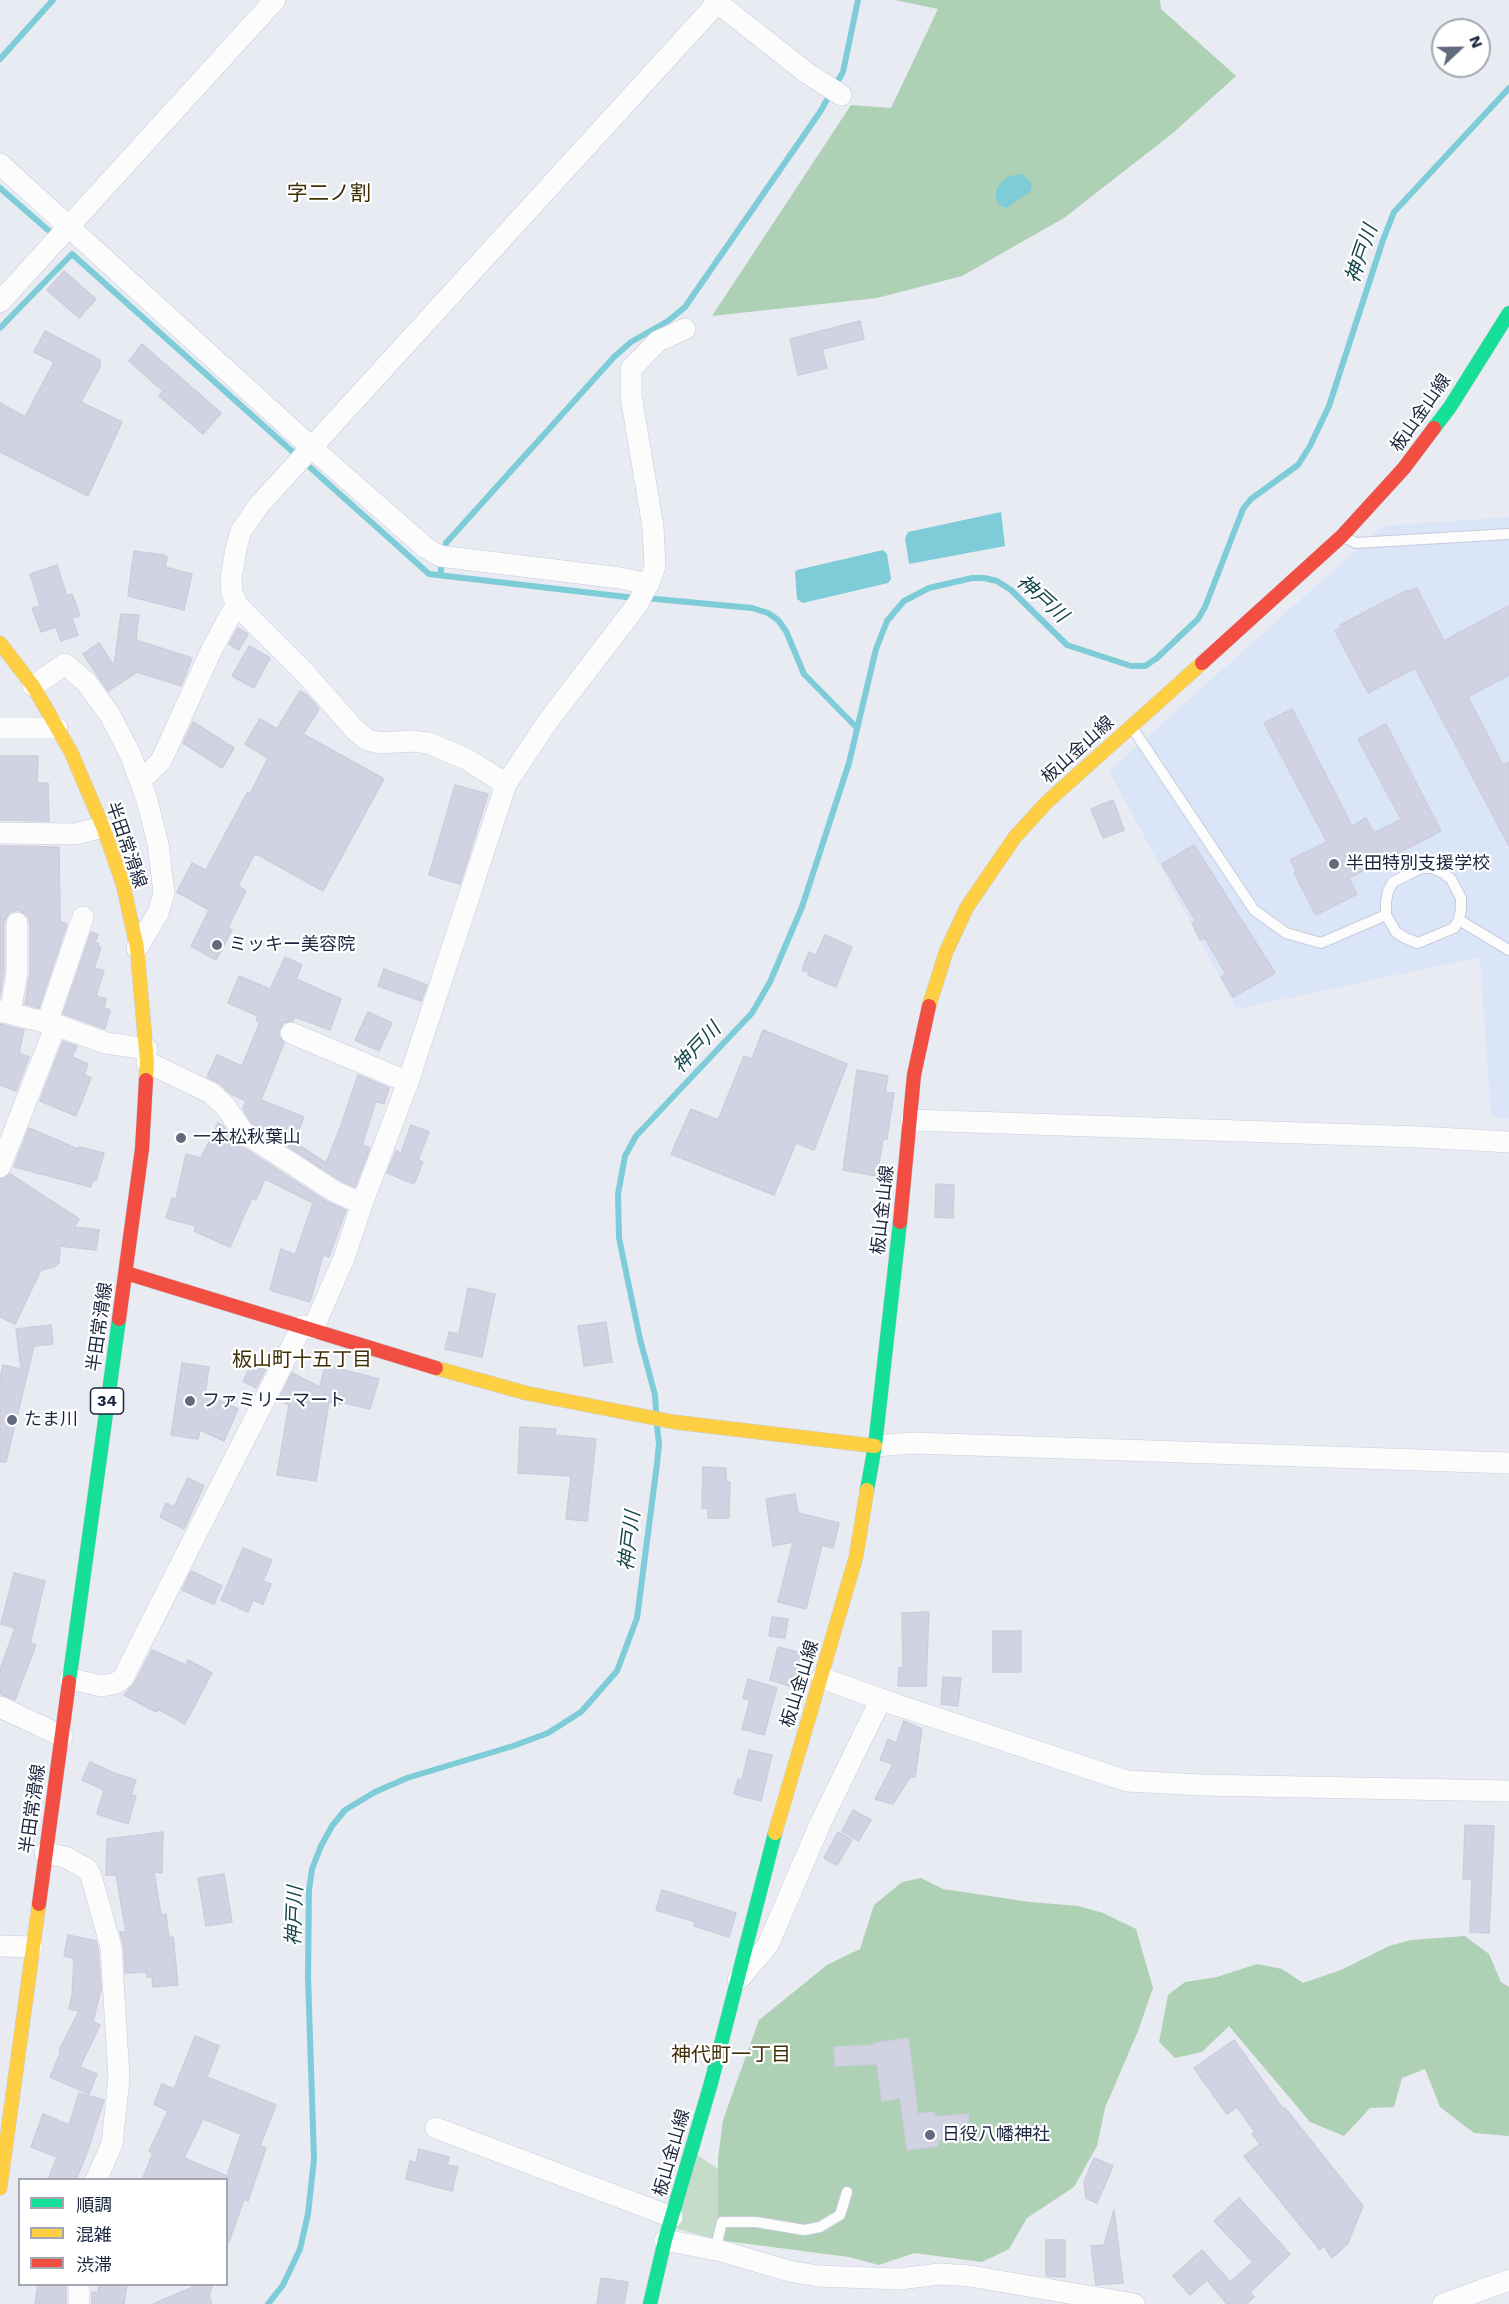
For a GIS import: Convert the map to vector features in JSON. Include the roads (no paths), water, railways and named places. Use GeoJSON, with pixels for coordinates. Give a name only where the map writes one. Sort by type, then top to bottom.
{"type":"FeatureCollection","features":[{"type":"Feature","properties":{"kind":"main road","name":"板山金山線"},"geometry":{"type":"LineString","coordinates":[[650,2304],[665,2240],[738,1981],[779,1816],[822,1678],[856,1557],[875,1446],[914,1075],[925,1020],[946,952],[967,907],[1015,837],[1131,726],[1342,536],[1404,468],[1450,407],[1509,313]]}},
{"type":"Feature","properties":{"kind":"main road","name":"半田常滑線"},"geometry":{"type":"LineString","coordinates":[[0,643],[33,686],[71,752],[103,826],[123,884],[137,948],[147,1055],[142,1149],[126,1273],[0,2188]]}},
{"type":"Feature","properties":{"kind":"main road"},"geometry":{"type":"LineString","coordinates":[[126,1273],[307,1327],[417,1363],[526,1393],[674,1422],[875,1446]]}},
{"type":"Feature","properties":{"kind":"street"},"geometry":{"type":"LineString","coordinates":[[0,302],[275,0]]}},
{"type":"Feature","properties":{"kind":"street"},"geometry":{"type":"LineString","coordinates":[[506,784],[468,760],[429,743],[410,741],[381,743],[368,740],[356,731],[305,673],[238,606],[232,593],[231,579],[241,531],[250,515],[716,1],[807,73],[841,95]]}},
{"type":"Feature","properties":{"kind":"street"},"geometry":{"type":"LineString","coordinates":[[0,164],[70,226],[305,455],[426,548],[440,556],[620,578],[648,584]]}},
{"type":"Feature","properties":{"kind":"street"},"geometry":{"type":"LineString","coordinates":[[70,1679],[102,1686],[116,1683],[123,1678],[344,1258],[408,1082],[506,784],[548,722],[637,605],[655,566],[653,527],[631,396],[631,369],[658,341],[685,329]]}},
{"type":"Feature","properties":{"kind":"street"},"geometry":{"type":"LineString","coordinates":[[140,781],[161,761],[211,651],[232,612],[238,606]]}},
{"type":"Feature","properties":{"kind":"street"},"geometry":{"type":"LineString","coordinates":[[33,686],[65,664],[86,682],[110,715],[131,756],[147,800],[158,844],[164,893],[158,913],[137,948]]}},
{"type":"Feature","properties":{"kind":"street"},"geometry":{"type":"LineString","coordinates":[[0,728],[57,728]]}},
{"type":"Feature","properties":{"kind":"street"},"geometry":{"type":"LineString","coordinates":[[0,833],[75,834],[103,826]]}},
{"type":"Feature","properties":{"kind":"street"},"geometry":{"type":"LineString","coordinates":[[0,1167],[52,1024],[83,917]]}},
{"type":"Feature","properties":{"kind":"street"},"geometry":{"type":"LineString","coordinates":[[17,923],[17,973],[5,1012],[52,1024],[147,1055],[211,1093],[225,1106],[243,1132],[334,1191],[362,1204]]}},
{"type":"Feature","properties":{"kind":"street"},"geometry":{"type":"LineString","coordinates":[[291,1033],[408,1082]]}},
{"type":"Feature","properties":{"kind":"street"},"geometry":{"type":"LineString","coordinates":[[911,1120],[1509,1142]]}},
{"type":"Feature","properties":{"kind":"street"},"geometry":{"type":"LineString","coordinates":[[875,1446],[913,1443],[1509,1463]]}},
{"type":"Feature","properties":{"kind":"street"},"geometry":{"type":"LineString","coordinates":[[822,1678],[1127,1781],[1509,1791]]}},
{"type":"Feature","properties":{"kind":"street"},"geometry":{"type":"LineString","coordinates":[[738,1981],[768,1945],[820,1824],[881,1699]]}},
{"type":"Feature","properties":{"kind":"street"},"geometry":{"type":"LineString","coordinates":[[0,1707],[62,1736]]}},
{"type":"Feature","properties":{"kind":"street"},"geometry":{"type":"LineString","coordinates":[[45,1853],[65,1857],[87,1869],[111,1947],[119,2078],[112,2144],[97,2178]]}},
{"type":"Feature","properties":{"kind":"street"},"geometry":{"type":"LineString","coordinates":[[0,1946],[32,1947]]}},
{"type":"Feature","properties":{"kind":"street"},"geometry":{"type":"LineString","coordinates":[[436,2128],[672,2217]]}},
{"type":"Feature","properties":{"kind":"street"},"geometry":{"type":"LineString","coordinates":[[665,2240],[818,2276],[900,2279],[940,2274],[970,2276],[1131,2304]]}},
{"type":"Feature","properties":{"kind":"street"},"geometry":{"type":"LineString","coordinates":[[1443,2304],[1509,2280]]}},
{"type":"Feature","properties":{"kind":"street"},"geometry":{"type":"LineString","coordinates":[[79,2286],[79,2304]]}},
{"type":"Feature","properties":{"kind":"lane"},"geometry":{"type":"LineString","coordinates":[[1342,536],[1356,543],[1509,534]]}},
{"type":"Feature","properties":{"kind":"lane"},"geometry":{"type":"LineString","coordinates":[[1131,726],[1254,910],[1286,933],[1321,943],[1386,915]]}},
{"type":"Feature","properties":{"kind":"lane"},"geometry":{"type":"LineString","coordinates":[[1421,868],[1432,868],[1442,872],[1457,887],[1461,898],[1459,920],[1454,928],[1418,943],[1396,932],[1386,915],[1388,891],[1393,882],[1421,868]]}},
{"type":"Feature","properties":{"kind":"lane"},"geometry":{"type":"LineString","coordinates":[[1459,920],[1509,950]]}},
{"type":"Feature","properties":{"kind":"lane"},"geometry":{"type":"LineString","coordinates":[[715,2250],[722,2222],[756,2222],[804,2230],[820,2227],[840,2215],[847,2192]]}},
{"type":"Feature","properties":{"kind":"water"},"geometry":{"type":"Polygon","coordinates":[[[1020,174],[1032,184],[1030,192],[1006,208],[999,205],[996,190],[1002,181],[1020,174]]]}},
{"type":"Feature","properties":{"kind":"water"},"geometry":{"type":"Polygon","coordinates":[[[1001,512],[1005,546],[909,564],[905,538],[908,532],[1001,512]]]}},
{"type":"Feature","properties":{"kind":"water"},"geometry":{"type":"Polygon","coordinates":[[[883,550],[887,554],[891,579],[888,583],[803,603],[797,599],[795,572],[797,570],[883,550]]]}},
{"type":"Feature","properties":{"kind":"waterway"},"geometry":{"type":"LineString","coordinates":[[0,59],[53,0]]}},
{"type":"Feature","properties":{"kind":"waterway"},"geometry":{"type":"LineString","coordinates":[[440,575],[446,543],[614,357],[631,342],[668,321],[685,307],[820,112],[843,72],[858,0]]}},
{"type":"Feature","properties":{"kind":"waterway","name":"神戸川"},"geometry":{"type":"LineString","coordinates":[[656,1410],[655,1395],[640,1339],[619,1238],[618,1194],[625,1156],[636,1136],[752,1013],[770,982],[802,907],[849,763],[876,649],[887,621],[904,601],[929,588],[972,578],[984,578],[997,581],[1011,590],[1067,645],[1131,666],[1145,666],[1157,658],[1198,619],[1205,607],[1243,509],[1251,499],[1298,465],[1310,446],[1329,406],[1394,212],[1509,88]]}},
{"type":"Feature","properties":{"kind":"waterway"},"geometry":{"type":"LineString","coordinates":[[0,188],[48,230]]}},
{"type":"Feature","properties":{"kind":"waterway"},"geometry":{"type":"LineString","coordinates":[[0,328],[72,254],[429,574],[635,598]]}},
{"type":"Feature","properties":{"kind":"waterway"},"geometry":{"type":"LineString","coordinates":[[645,598],[752,608],[768,613],[778,620],[786,631],[804,674],[857,728]]}},
{"type":"Feature","properties":{"kind":"waterway","name":"神戸川"},"geometry":{"type":"LineString","coordinates":[[268,2304],[283,2285],[300,2249],[308,2214],[314,2159],[308,1977],[309,1890],[312,1869],[321,1846],[332,1826],[345,1810],[375,1792],[407,1778],[548,1733],[581,1712],[617,1671],[637,1618],[657,1464],[659,1444],[657,1426]]}},
{"type":"Feature","properties":{"kind":"place","name":"半田特別支援学校"},"geometry":{"type":"Point","coordinates":[1334,864]}},
{"type":"Feature","properties":{"kind":"place","name":"ミッキー美容院"},"geometry":{"type":"Point","coordinates":[217,945]}},
{"type":"Feature","properties":{"kind":"place","name":"一本松秋葉山"},"geometry":{"type":"Point","coordinates":[181,1138]}},
{"type":"Feature","properties":{"kind":"place","name":"ファミリーマート"},"geometry":{"type":"Point","coordinates":[190,1401]}},
{"type":"Feature","properties":{"kind":"place","name":"たま川"},"geometry":{"type":"Point","coordinates":[12,1420]}},
{"type":"Feature","properties":{"kind":"place","name":"日役八幡神社"},"geometry":{"type":"Point","coordinates":[930,2135]}},
{"type":"Feature","properties":{"kind":"district","name":"字二ノ割"},"geometry":{"type":"Point","coordinates":[329,194]}},
{"type":"Feature","properties":{"kind":"district","name":"板山町十五丁目"},"geometry":{"type":"Point","coordinates":[302,1360]}},
{"type":"Feature","properties":{"kind":"district","name":"神代町一丁目"},"geometry":{"type":"Point","coordinates":[731,2055]}}]}
